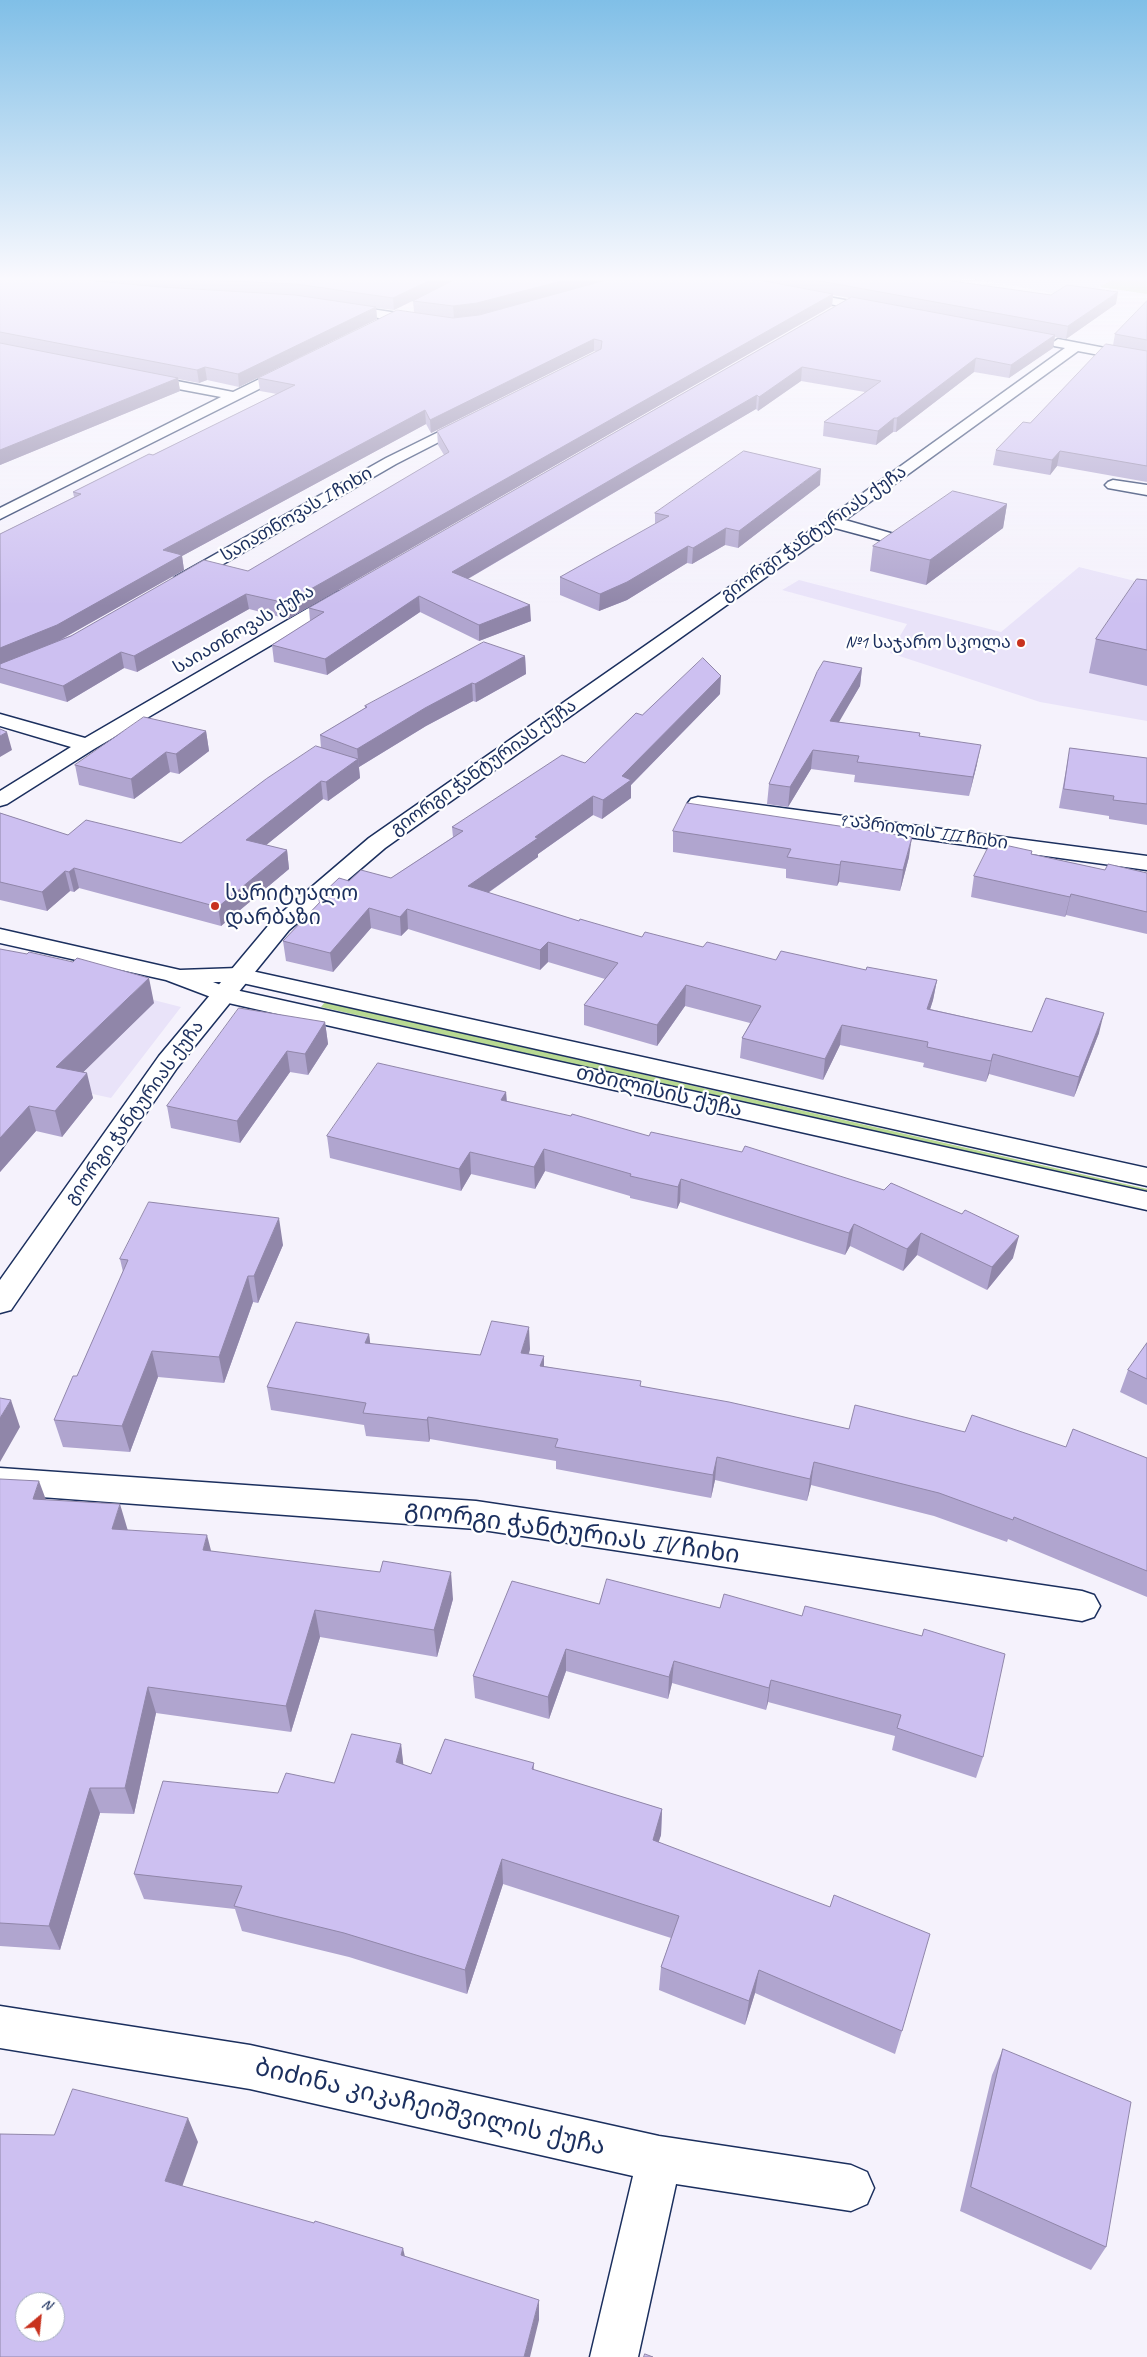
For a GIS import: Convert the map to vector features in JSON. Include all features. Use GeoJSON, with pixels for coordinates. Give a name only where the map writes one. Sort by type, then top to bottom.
{"type":"FeatureCollection","features":[{"type":"Feature","properties":{"kind":"street"},"geometry":{"type":"LineString","coordinates":[[183,386],[234,396]]}},
{"type":"Feature","properties":{"kind":"street"},"geometry":{"type":"LineString","coordinates":[[0,514],[254,386]]}},
{"type":"Feature","properties":{"kind":"street","name":"გიორგი ჭანტურიას ქუჩა"},"geometry":{"type":"LineString","coordinates":[[0,1302],[168,1062],[281,925],[378,843],[511,747],[833,522],[1021,386]]}},
{"type":"Feature","properties":{"kind":"street","name":"საიათნოვას I ჩიხი"},"geometry":{"type":"LineString","coordinates":[[170,588],[390,461],[488,411]]}},
{"type":"Feature","properties":{"kind":"street"},"geometry":{"type":"LineString","coordinates":[[1113,484],[1147,490]]}},
{"type":"Feature","properties":{"kind":"street"},"geometry":{"type":"LineString","coordinates":[[0,496],[18,505]]}},
{"type":"Feature","properties":{"kind":"street"},"geometry":{"type":"LineString","coordinates":[[833,522],[902,541]]}},
{"type":"Feature","properties":{"kind":"street","name":"საიათნოვას ქუჩა"},"geometry":{"type":"LineString","coordinates":[[0,800],[87,745],[354,590]]}},
{"type":"Feature","properties":{"kind":"street"},"geometry":{"type":"LineString","coordinates":[[0,720],[87,745]]}},
{"type":"Feature","properties":{"kind":"street","name":"9 აპრილის III ჩიხი"},"geometry":{"type":"LineString","coordinates":[[698,803],[1147,863]]}},
{"type":"Feature","properties":{"kind":"street","name":"თბილისის ქუჩა"},"geometry":{"type":"LineString","coordinates":[[0,936],[173,975],[231,985],[1147,1177]]}},
{"type":"Feature","properties":{"kind":"street","name":"თბილისის ქუჩა"},"geometry":{"type":"LineString","coordinates":[[231,985],[1147,1201]]}},
{"type":"Feature","properties":{"kind":"street","name":"გიორგი ჭანტურიას IV ჩიხი"},"geometry":{"type":"LineString","coordinates":[[0,1481],[476,1515],[1082,1606]]}},
{"type":"Feature","properties":{"kind":"street","name":"ბიძინა კიკაჩეიშვილის ქუჩა"},"geometry":{"type":"LineString","coordinates":[[0,2027],[250,2067],[659,2160],[851,2188]]}},
{"type":"Feature","properties":{"kind":"street"},"geometry":{"type":"LineString","coordinates":[[614,2357],[659,2160]]}},
{"type":"Feature","properties":{"kind":"shaded area","name":"№1 საჯარო სკოლა"},"geometry":{"type":"Polygon","coordinates":[[[1079,567],[1147,584],[1147,721],[1040,702],[890,653],[907,624],[782,590],[799,580],[1001,632],[1079,567]]]}},
{"type":"Feature","properties":{"kind":"shaded area"},"geometry":{"type":"Polygon","coordinates":[[[79,981],[181,1007],[111,1098],[0,1074],[79,981]]]}},
{"type":"Feature","properties":{"kind":"green space"},"geometry":{"type":"Polygon","coordinates":[[[325,1002],[1147,1189],[1147,1194],[321,1007],[325,1002]]]}},
{"type":"Feature","properties":{"kind":"building"},"geometry":{"type":"Polygon","coordinates":[[[0,386],[158,386],[0,450],[0,386]]]}},
{"type":"Feature","properties":{"kind":"building"},"geometry":{"type":"Polygon","coordinates":[[[293,386],[499,386],[430,420],[425,410],[163,550],[182,555],[57,625],[0,648],[0,534],[81,494],[73,492],[149,454],[153,455],[293,386]]]}},
{"type":"Feature","properties":{"kind":"building"},"geometry":{"type":"Polygon","coordinates":[[[527,386],[670,386],[286,603],[246,594],[134,656],[121,652],[63,686],[0,668],[0,664],[71,636],[204,560],[248,571],[449,452],[437,431],[527,386]]]}},
{"type":"Feature","properties":{"kind":"building"},"geometry":{"type":"Polygon","coordinates":[[[697,386],[775,386],[759,397],[757,395],[452,572],[530,605],[479,625],[419,596],[325,659],[272,645],[324,612],[309,608],[697,386]]]}},
{"type":"Feature","properties":{"kind":"building"},"geometry":{"type":"Polygon","coordinates":[[[874,386],[939,386],[878,431],[824,422],[874,386]]]}},
{"type":"Feature","properties":{"kind":"building"},"geometry":{"type":"Polygon","coordinates":[[[1066,386],[1147,386],[1147,466],[1060,451],[1052,460],[996,450],[1023,422],[1030,423],[1066,386]]]}},
{"type":"Feature","properties":{"kind":"building"},"geometry":{"type":"Polygon","coordinates":[[[744,451],[821,469],[739,531],[726,528],[693,548],[688,546],[627,582],[600,594],[560,577],[669,516],[655,513],[744,451]]]}},
{"type":"Feature","properties":{"kind":"building"},"geometry":{"type":"Polygon","coordinates":[[[953,491],[1007,504],[930,560],[873,546],[953,491]]]}},
{"type":"Feature","properties":{"kind":"building"},"geometry":{"type":"Polygon","coordinates":[[[1137,579],[1147,580],[1147,650],[1096,639],[1137,579]]]}},
{"type":"Feature","properties":{"kind":"building"},"geometry":{"type":"Polygon","coordinates":[[[484,642],[525,656],[475,684],[472,683],[425,708],[357,749],[320,735],[367,707],[365,706],[484,642]]]}},
{"type":"Feature","properties":{"kind":"building"},"geometry":{"type":"Polygon","coordinates":[[[703,658],[721,676],[622,776],[631,780],[603,800],[593,796],[535,837],[538,838],[468,886],[579,921],[580,919],[642,937],[645,932],[703,947],[707,942],[776,960],[781,951],[866,970],[867,967],[937,980],[927,1009],[1032,1032],[1046,998],[1104,1013],[1079,1077],[993,1054],[991,1061],[927,1047],[928,1042],[842,1025],[825,1059],[742,1038],[761,1006],[686,985],[657,1025],[584,1005],[618,963],[548,942],[540,950],[407,909],[400,917],[369,908],[330,953],[283,941],[321,901],[318,898],[339,878],[349,881],[361,870],[391,878],[463,831],[452,827],[562,755],[585,763],[636,713],[642,715],[703,658]]]}},
{"type":"Feature","properties":{"kind":"building"},"geometry":{"type":"Polygon","coordinates":[[[824,661],[862,668],[830,721],[920,733],[919,736],[981,745],[973,777],[857,762],[859,756],[813,750],[790,787],[769,784],[817,672],[824,661]]]}},
{"type":"Feature","properties":{"kind":"building"},"geometry":{"type":"Polygon","coordinates":[[[144,717],[206,731],[176,754],[166,752],[131,779],[75,765],[144,717]]]}},
{"type":"Feature","properties":{"kind":"building"},"geometry":{"type":"Polygon","coordinates":[[[0,729],[7,732],[0,736],[0,729]]]}},
{"type":"Feature","properties":{"kind":"building"},"geometry":{"type":"Polygon","coordinates":[[[316,746],[358,759],[326,782],[321,781],[246,840],[287,850],[218,907],[74,868],[69,872],[65,871],[42,892],[0,882],[0,813],[68,835],[86,820],[181,843],[266,779],[316,746]]]}},
{"type":"Feature","properties":{"kind":"building"},"geometry":{"type":"Polygon","coordinates":[[[1070,748],[1147,758],[1147,804],[1113,800],[1114,796],[1064,789],[1070,748]]]}},
{"type":"Feature","properties":{"kind":"building"},"geometry":{"type":"Polygon","coordinates":[[[687,803],[912,837],[903,870],[841,861],[840,865],[787,857],[791,849],[673,831],[687,803]]]}},
{"type":"Feature","properties":{"kind":"building"},"geometry":{"type":"Polygon","coordinates":[[[991,842],[1032,851],[1031,854],[1105,870],[1108,864],[1147,873],[1147,912],[1071,894],[1070,897],[974,876],[991,842]]]}},
{"type":"Feature","properties":{"kind":"building"},"geometry":{"type":"Polygon","coordinates":[[[0,949],[27,954],[29,952],[73,962],[77,958],[149,978],[56,1067],[87,1073],[55,1111],[29,1106],[0,1138],[0,949]]]}},
{"type":"Feature","properties":{"kind":"building"},"geometry":{"type":"Polygon","coordinates":[[[239,1008],[325,1022],[305,1054],[287,1051],[237,1121],[167,1106],[239,1008]]]}},
{"type":"Feature","properties":{"kind":"building"},"geometry":{"type":"Polygon","coordinates":[[[378,1063],[506,1092],[501,1100],[571,1116],[572,1114],[649,1136],[651,1132],[742,1152],[745,1146],[884,1190],[891,1183],[962,1214],[965,1210],[1019,1236],[992,1267],[921,1233],[907,1249],[854,1224],[849,1233],[681,1179],[678,1187],[630,1176],[631,1174],[544,1149],[534,1167],[470,1152],[459,1169],[327,1136],[378,1063]]]}},
{"type":"Feature","properties":{"kind":"building"},"geometry":{"type":"Polygon","coordinates":[[[149,1202],[279,1218],[254,1276],[248,1276],[219,1357],[152,1351],[122,1426],[54,1420],[73,1376],[77,1376],[128,1260],[120,1259],[149,1202]]]}},
{"type":"Feature","properties":{"kind":"building"},"geometry":{"type":"Polygon","coordinates":[[[492,1321],[529,1327],[521,1353],[544,1356],[540,1366],[641,1381],[640,1386],[729,1402],[849,1429],[855,1405],[965,1432],[972,1415],[1066,1447],[1073,1429],[1147,1458],[1147,1571],[1014,1517],[1013,1520],[939,1493],[814,1462],[810,1479],[717,1457],[713,1475],[555,1447],[558,1439],[428,1417],[427,1420],[363,1413],[366,1403],[267,1387],[296,1322],[369,1334],[365,1343],[480,1355],[492,1321]]]}},
{"type":"Feature","properties":{"kind":"building"},"geometry":{"type":"Polygon","coordinates":[[[1147,1343],[1147,1379],[1128,1370],[1147,1343]]]}},
{"type":"Feature","properties":{"kind":"building"},"geometry":{"type":"Polygon","coordinates":[[[0,1398],[11,1400],[0,1418],[0,1398]]]}},
{"type":"Feature","properties":{"kind":"building"},"geometry":{"type":"Polygon","coordinates":[[[0,1479],[39,1481],[33,1499],[120,1504],[112,1529],[207,1535],[203,1550],[380,1572],[383,1561],[451,1572],[434,1630],[315,1610],[286,1706],[148,1687],[125,1788],[90,1788],[49,1926],[0,1923],[0,1479]]]}},
{"type":"Feature","properties":{"kind":"building"},"geometry":{"type":"Polygon","coordinates":[[[607,1579],[720,1608],[724,1594],[802,1616],[805,1606],[922,1636],[924,1629],[1005,1654],[983,1757],[897,1728],[901,1715],[771,1680],[769,1688],[674,1661],[669,1677],[566,1649],[548,1697],[473,1676],[512,1581],[599,1604],[607,1579]]]}},
{"type":"Feature","properties":{"kind":"building"},"geometry":{"type":"Polygon","coordinates":[[[352,1734],[401,1744],[396,1762],[431,1774],[445,1739],[534,1763],[532,1769],[662,1809],[653,1840],[830,1907],[834,1895],[930,1934],[902,2031],[759,1970],[749,2001],[661,1967],[679,1916],[502,1859],[465,1970],[344,1933],[234,1906],[242,1886],[134,1874],[163,1781],[278,1793],[286,1773],[334,1783],[352,1734]]]}},
{"type":"Feature","properties":{"kind":"building"},"geometry":{"type":"Polygon","coordinates":[[[1003,2049],[1131,2102],[1106,2247],[971,2187],[1003,2049]]]}},
{"type":"Feature","properties":{"kind":"building"},"geometry":{"type":"Polygon","coordinates":[[[73,2089],[188,2118],[165,2181],[314,2223],[315,2221],[403,2248],[401,2255],[539,2300],[524,2357],[0,2357],[0,2134],[54,2135],[73,2089]]]}},
{"type":"Feature","properties":{"kind":"place","name":"№1 საჯარო სკოლა"},"geometry":{"type":"Point","coordinates":[1021,643]}},
{"type":"Feature","properties":{"kind":"place","name":"სარიტუალო დარბაზი"},"geometry":{"type":"Point","coordinates":[215,906]}}]}
